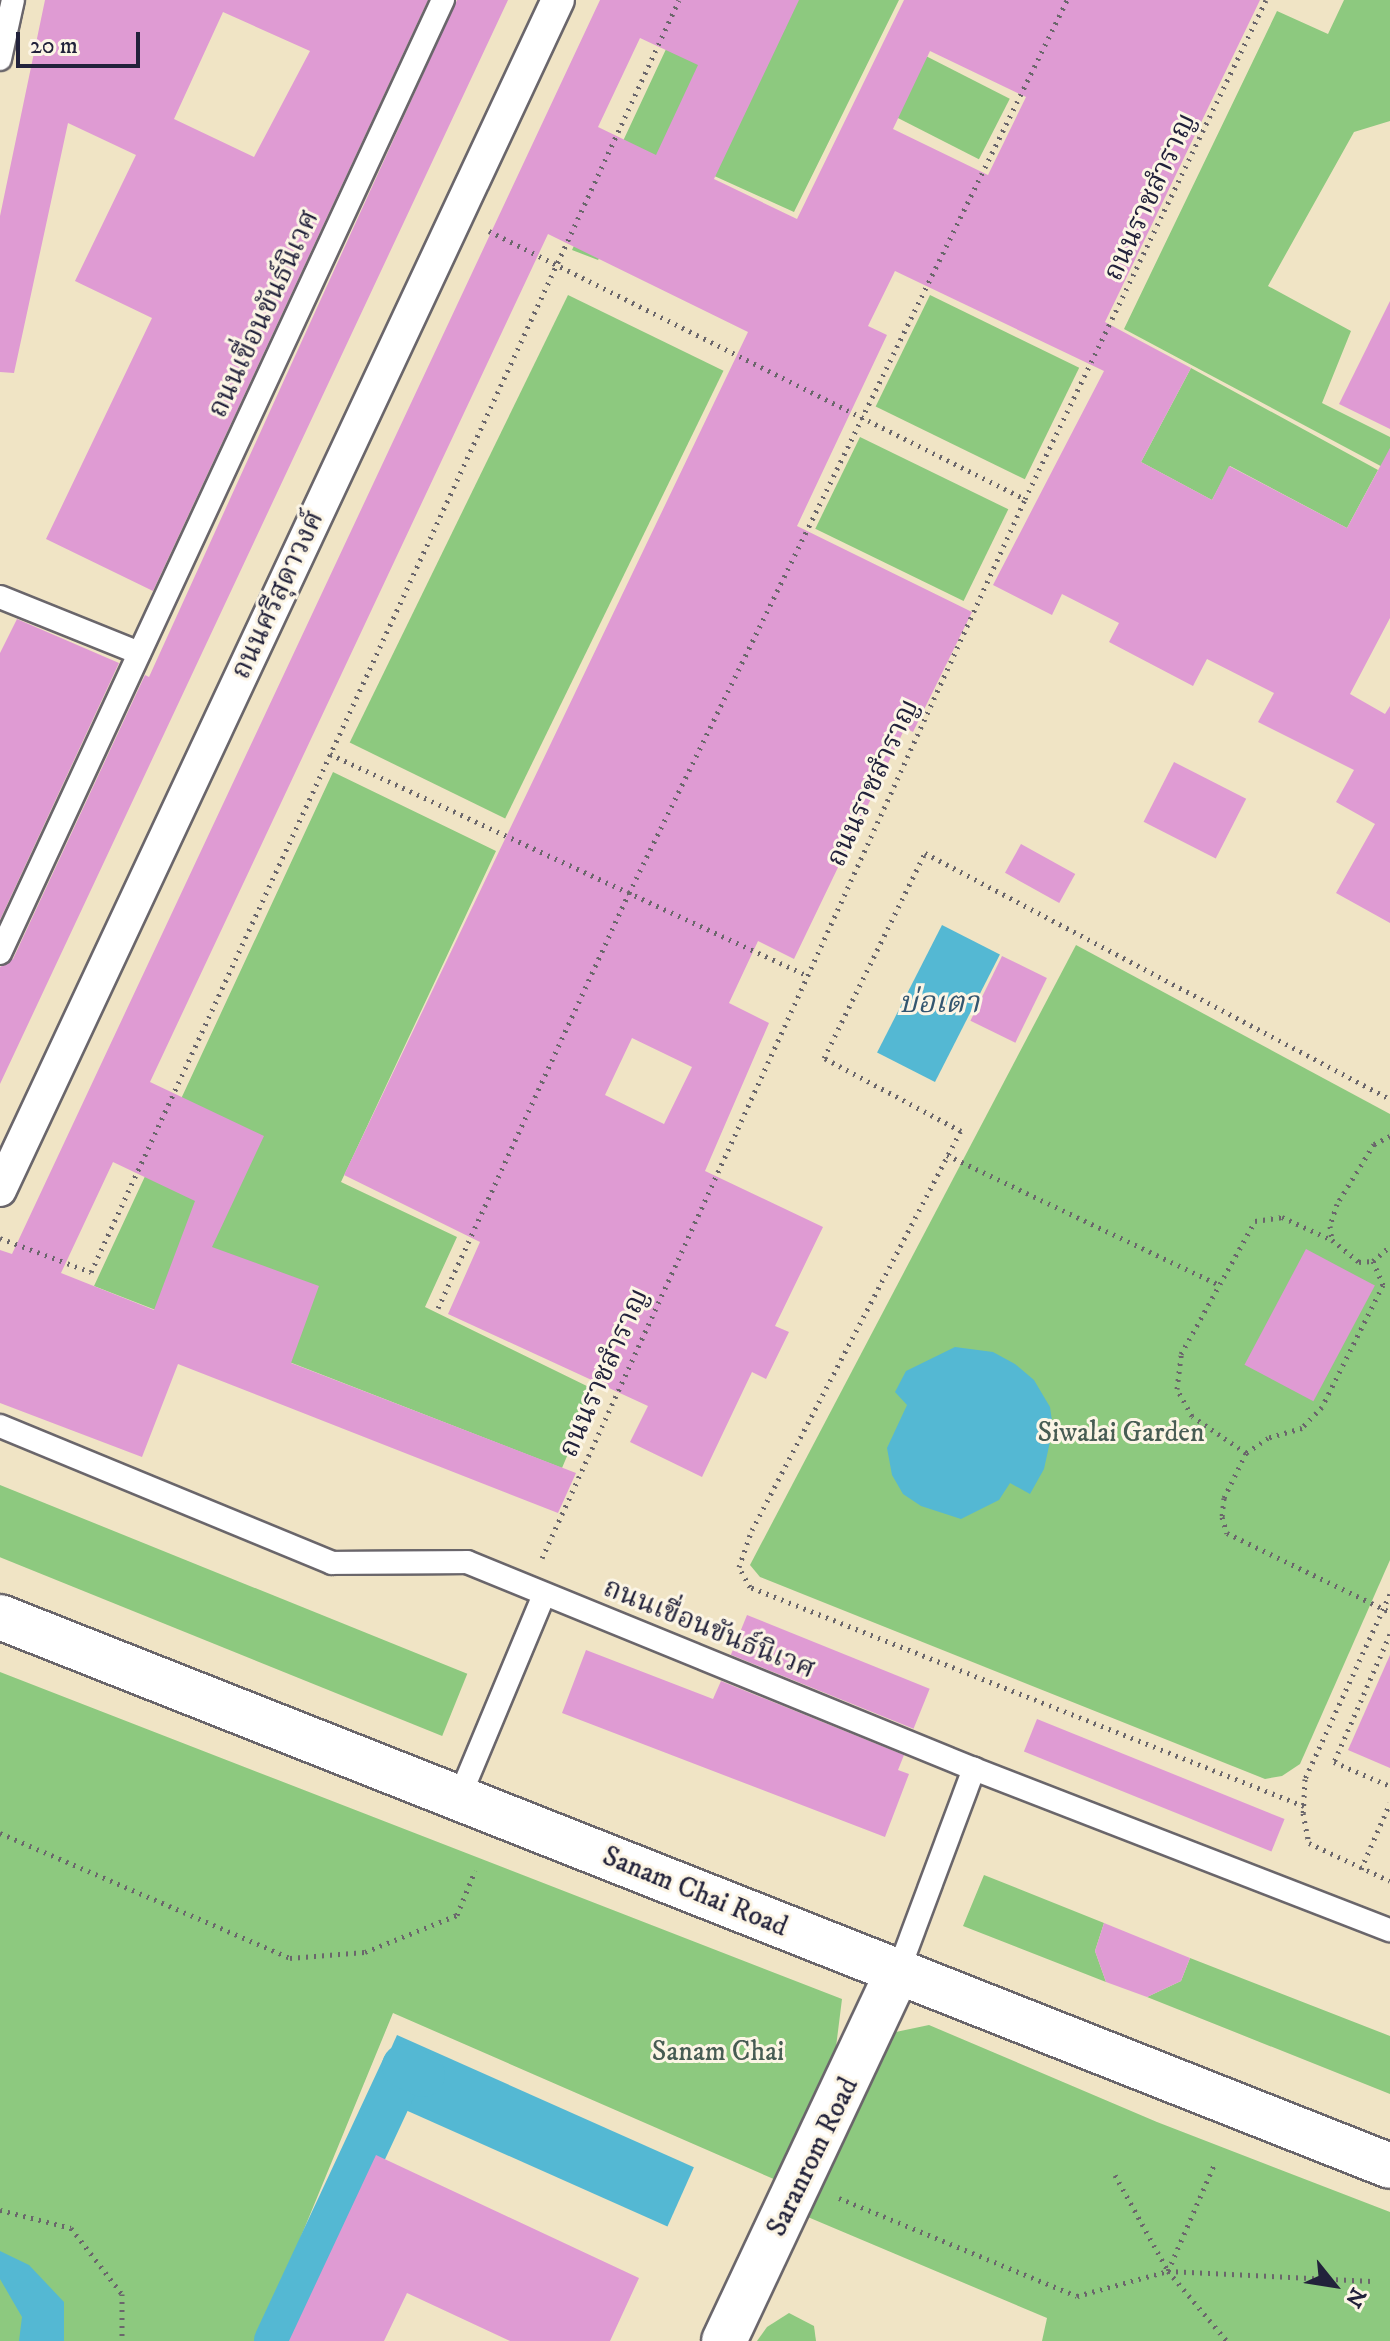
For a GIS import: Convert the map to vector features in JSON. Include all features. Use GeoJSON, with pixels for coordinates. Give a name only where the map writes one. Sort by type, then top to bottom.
{"type":"FeatureCollection","features":[{"type":"Feature","properties":{"kind":"main road","name":"Sanam Chai Road"},"geometry":{"type":"LineString","coordinates":[[0,1617],[1390,2166]]}},
{"type":"Feature","properties":{"kind":"main road","name":"Saranrom Road"},"geometry":{"type":"LineString","coordinates":[[724,2341],[898,1972]]}},
{"type":"Feature","properties":{"kind":"street","name":"ถนนศรีสุดาวงศ์"},"geometry":{"type":"LineString","coordinates":[[0,1190],[558,0]]}},
{"type":"Feature","properties":{"kind":"lane"},"geometry":{"type":"LineString","coordinates":[[0,59],[13,0]]}},
{"type":"Feature","properties":{"kind":"lane","name":"ถนนเขื่อนขันธ์นิเวศ"},"geometry":{"type":"LineString","coordinates":[[0,953],[443,0]]}},
{"type":"Feature","properties":{"kind":"lane"},"geometry":{"type":"LineString","coordinates":[[0,597],[139,653]]}},
{"type":"Feature","properties":{"kind":"lane","name":"ถนนเขื่อนขันธ์นิเวศ"},"geometry":{"type":"LineString","coordinates":[[0,1426],[332,1563],[467,1562],[974,1769],[1390,1930]]}},
{"type":"Feature","properties":{"kind":"lane"},"geometry":{"type":"LineString","coordinates":[[459,1798],[536,1592]]}},
{"type":"Feature","properties":{"kind":"lane"},"geometry":{"type":"LineString","coordinates":[[898,1972],[974,1769]]}},
{"type":"Feature","properties":{"kind":"path"},"geometry":{"type":"LineString","coordinates":[[0,1238],[91,1272],[679,0]]}},
{"type":"Feature","properties":{"kind":"path"},"geometry":{"type":"LineString","coordinates":[[438,1308],[629,893],[1067,0]]}},
{"type":"Feature","properties":{"kind":"path","name":"ถนนราชสำราญ"},"geometry":{"type":"LineString","coordinates":[[536,1592],[806,975],[1025,499],[1264,1]]}},
{"type":"Feature","properties":{"kind":"path"},"geometry":{"type":"LineString","coordinates":[[456,215],[1025,499]]}},
{"type":"Feature","properties":{"kind":"path"},"geometry":{"type":"LineString","coordinates":[[330,754],[806,975]]}},
{"type":"Feature","properties":{"kind":"path"},"geometry":{"type":"LineString","coordinates":[[1304,1806],[750,1587],[739,1567],[752,1530],[961,1131],[824,1058],[925,853],[1390,1099]]}},
{"type":"Feature","properties":{"kind":"path"},"geometry":{"type":"LineString","coordinates":[[1332,1240],[1337,1204],[1374,1144],[1390,1136]]}},
{"type":"Feature","properties":{"kind":"path"},"geometry":{"type":"LineString","coordinates":[[947,1155],[1219,1285]]}},
{"type":"Feature","properties":{"kind":"path"},"geometry":{"type":"LineString","coordinates":[[1246,1453],[1192,1416],[1177,1389],[1181,1354],[1255,1221],[1282,1217],[1332,1240],[1359,1262],[1373,1261],[1390,1246]]}},
{"type":"Feature","properties":{"kind":"path"},"geometry":{"type":"LineString","coordinates":[[1373,1261],[1383,1285],[1322,1407],[1302,1428],[1268,1438],[1246,1453],[1224,1498],[1222,1517],[1227,1533],[1390,1612]]}},
{"type":"Feature","properties":{"kind":"path"},"geometry":{"type":"LineString","coordinates":[[1390,1594],[1305,1779],[1304,1806],[1309,1843],[1390,1881]]}},
{"type":"Feature","properties":{"kind":"path"},"geometry":{"type":"LineString","coordinates":[[1390,1634],[1334,1762],[1390,1786]]}},
{"type":"Feature","properties":{"kind":"path"},"geometry":{"type":"LineString","coordinates":[[1361,1869],[1390,1803]]}},
{"type":"Feature","properties":{"kind":"path"},"geometry":{"type":"LineString","coordinates":[[0,1833],[290,1958],[365,1952],[457,1915],[475,1871]]}},
{"type":"Feature","properties":{"kind":"path"},"geometry":{"type":"LineString","coordinates":[[1168,2271],[1214,2165]]}},
{"type":"Feature","properties":{"kind":"path"},"geometry":{"type":"LineString","coordinates":[[1115,2175],[1168,2271],[1227,2341]]}},
{"type":"Feature","properties":{"kind":"path"},"geometry":{"type":"LineString","coordinates":[[800,2182],[1077,2296],[1168,2271],[1372,2281]]}},
{"type":"Feature","properties":{"kind":"path"},"geometry":{"type":"LineString","coordinates":[[0,2210],[71,2228],[122,2294],[122,2341]]}},
{"type":"Feature","properties":{"kind":"green space"},"geometry":{"type":"Polygon","coordinates":[[[689,0],[899,0],[794,212],[668,155],[598,260],[572,250],[689,0]]]}},
{"type":"Feature","properties":{"kind":"green space"},"geometry":{"type":"Polygon","coordinates":[[[1344,0],[1390,0],[1390,121],[1354,132],[1268,286],[1351,331],[1322,403],[1390,437],[1390,471],[1124,329],[1277,11],[1328,34],[1344,0]]]}},
{"type":"Feature","properties":{"kind":"green space"},"geometry":{"type":"Polygon","coordinates":[[[918,52],[1010,99],[979,159],[887,113],[918,52]]]}},
{"type":"Feature","properties":{"kind":"green space"},"geometry":{"type":"Polygon","coordinates":[[[568,295],[723,371],[505,818],[350,743],[568,295]]]}},
{"type":"Feature","properties":{"kind":"green space"},"geometry":{"type":"Polygon","coordinates":[[[930,295],[1079,368],[1025,479],[876,406],[930,295]]]}},
{"type":"Feature","properties":{"kind":"green space"},"geometry":{"type":"Polygon","coordinates":[[[1191,368],[1378,470],[1347,528],[1230,466],[1212,500],[1141,462],[1191,368]]]}},
{"type":"Feature","properties":{"kind":"green space"},"geometry":{"type":"Polygon","coordinates":[[[860,437],[1008,509],[964,601],[815,529],[860,437]]]}},
{"type":"Feature","properties":{"kind":"green space"},"geometry":{"type":"Polygon","coordinates":[[[333,772],[496,851],[341,1182],[457,1237],[425,1307],[595,1390],[562,1468],[94,1286],[333,772]]]}},
{"type":"Feature","properties":{"kind":"green space","name":"Siwalai Garden"},"geometry":{"type":"Polygon","coordinates":[[[1076,945],[1390,1114],[1390,1560],[1300,1764],[1282,1776],[1265,1779],[760,1577],[750,1565],[1076,945]]]}},
{"type":"Feature","properties":{"kind":"green space"},"geometry":{"type":"Polygon","coordinates":[[[0,1485],[467,1674],[442,1736],[0,1557],[0,1485]]]}},
{"type":"Feature","properties":{"kind":"green space"},"geometry":{"type":"Polygon","coordinates":[[[0,1672],[842,1999],[836,2047],[776,2180],[393,2013],[258,2341],[0,2341],[0,1672]]]}},
{"type":"Feature","properties":{"kind":"green space"},"geometry":{"type":"Polygon","coordinates":[[[984,1875],[1104,1923],[1095,1951],[1106,1982],[963,1926],[984,1875]]]}},
{"type":"Feature","properties":{"kind":"green space"},"geometry":{"type":"Polygon","coordinates":[[[1190,1958],[1390,2036],[1390,2094],[1147,1997],[1181,1981],[1190,1958]]]}},
{"type":"Feature","properties":{"kind":"green space","name":"Sanam Chai"},"geometry":{"type":"Polygon","coordinates":[[[929,2025],[1157,2122],[1390,2212],[1390,2341],[1042,2341],[1047,2318],[803,2215],[891,2033],[929,2025]]]}},
{"type":"Feature","properties":{"kind":"green space"},"geometry":{"type":"Polygon","coordinates":[[[789,2313],[814,2326],[816,2341],[757,2341],[767,2327],[789,2313]]]}},
{"type":"Feature","properties":{"kind":"water","name":"บ่อเตา"},"geometry":{"type":"Polygon","coordinates":[[[942,925],[1000,955],[935,1082],[877,1052],[942,925]]]}},
{"type":"Feature","properties":{"kind":"water"},"geometry":{"type":"Polygon","coordinates":[[[955,1347],[993,1352],[1015,1364],[1034,1380],[1050,1407],[1053,1428],[1044,1469],[1030,1494],[1010,1483],[999,1500],[961,1519],[921,1506],[903,1494],[892,1475],[887,1448],[907,1405],[895,1392],[906,1371],[955,1347]]]}},
{"type":"Feature","properties":{"kind":"water"},"geometry":{"type":"Polygon","coordinates":[[[397,2035],[694,2167],[667,2227],[371,2094],[397,2035]]]}},
{"type":"Feature","properties":{"kind":"water"},"geometry":{"type":"Polygon","coordinates":[[[0,2251],[29,2265],[64,2302],[64,2341],[19,2341],[22,2317],[0,2279],[0,2251]]]}},
{"type":"Feature","properties":{"kind":"building"},"geometry":{"type":"Polygon","coordinates":[[[45,0],[428,0],[153,591],[46,539],[152,318],[75,281],[136,155],[68,123],[14,373],[0,372],[0,216],[45,0]],[[223,12],[174,119],[254,157],[310,51],[223,12]]]}},
{"type":"Feature","properties":{"kind":"building"},"geometry":{"type":"Polygon","coordinates":[[[457,0],[508,0],[0,1084],[0,967],[13,959],[145,675],[149,677],[457,0]]]}},
{"type":"Feature","properties":{"kind":"building"},"geometry":{"type":"Polygon","coordinates":[[[600,0],[799,0],[714,179],[797,219],[904,0],[1260,0],[1105,322],[1191,368],[1141,462],[1212,500],[1229,466],[1347,528],[1390,448],[1390,618],[1350,694],[1385,714],[1390,706],[1390,923],[1336,893],[1375,824],[1336,802],[1354,770],[1258,722],[1274,693],[1207,659],[1193,686],[1109,642],[1119,623],[1062,594],[1052,615],[993,585],[1104,371],[895,271],[868,326],[887,335],[797,526],[972,612],[913,732],[905,728],[794,959],[758,941],[729,1003],[769,1023],[705,1171],[823,1227],[775,1326],[789,1332],[766,1379],[752,1372],[702,1477],[630,1442],[648,1406],[448,1314],[480,1242],[344,1175],[748,332],[548,234],[150,1082],[264,1136],[212,1247],[319,1286],[291,1363],[576,1473],[558,1513],[178,1364],[142,1457],[0,1403],[0,1250],[12,1254],[600,0]],[[640,38],[598,127],[656,155],[698,65],[640,38]],[[930,51],[893,129],[988,175],[1026,97],[930,51]],[[632,1038],[605,1095],[664,1124],[692,1067],[632,1038]],[[113,1162],[61,1273],[154,1310],[195,1201],[113,1162]]]}},
{"type":"Feature","properties":{"kind":"building"},"geometry":{"type":"Polygon","coordinates":[[[1390,301],[1390,429],[1339,404],[1390,301]]]}},
{"type":"Feature","properties":{"kind":"building"},"geometry":{"type":"Polygon","coordinates":[[[17,619],[119,663],[0,920],[0,653],[17,619]]]}},
{"type":"Feature","properties":{"kind":"building"},"geometry":{"type":"Polygon","coordinates":[[[1174,762],[1246,799],[1216,858],[1144,822],[1174,762]]]}},
{"type":"Feature","properties":{"kind":"building"},"geometry":{"type":"Polygon","coordinates":[[[1021,844],[1075,874],[1059,903],[1005,873],[1021,844]]]}},
{"type":"Feature","properties":{"kind":"building"},"geometry":{"type":"Polygon","coordinates":[[[1002,956],[1047,978],[1015,1043],[970,1021],[1002,956]]]}},
{"type":"Feature","properties":{"kind":"building"},"geometry":{"type":"Polygon","coordinates":[[[1306,1249],[1375,1286],[1313,1401],[1244,1365],[1306,1249]]]}},
{"type":"Feature","properties":{"kind":"building"},"geometry":{"type":"Polygon","coordinates":[[[747,1615],[930,1689],[914,1729],[731,1655],[747,1615]]]}},
{"type":"Feature","properties":{"kind":"building"},"geometry":{"type":"Polygon","coordinates":[[[586,1650],[713,1699],[721,1681],[904,1755],[898,1770],[909,1774],[885,1837],[562,1713],[586,1650]]]}},
{"type":"Feature","properties":{"kind":"building"},"geometry":{"type":"Polygon","coordinates":[[[1390,1655],[1390,1768],[1348,1750],[1390,1655]]]}},
{"type":"Feature","properties":{"kind":"building"},"geometry":{"type":"Polygon","coordinates":[[[1037,1719],[1285,1819],[1271,1851],[1024,1751],[1037,1719]]]}},
{"type":"Feature","properties":{"kind":"building"},"geometry":{"type":"Polygon","coordinates":[[[1104,1923],[1190,1958],[1181,1981],[1147,1997],[1106,1982],[1095,1951],[1104,1923]]]}},
{"type":"Feature","properties":{"kind":"building"},"geometry":{"type":"Polygon","coordinates":[[[376,2155],[639,2278],[610,2341],[510,2341],[407,2293],[384,2341],[289,2341],[376,2155]]]}},
{"type":"Feature","properties":{"kind":"waterway"},"geometry":{"type":"LineString","coordinates":[[276,2341],[404,2066],[423,2075]]}}]}
